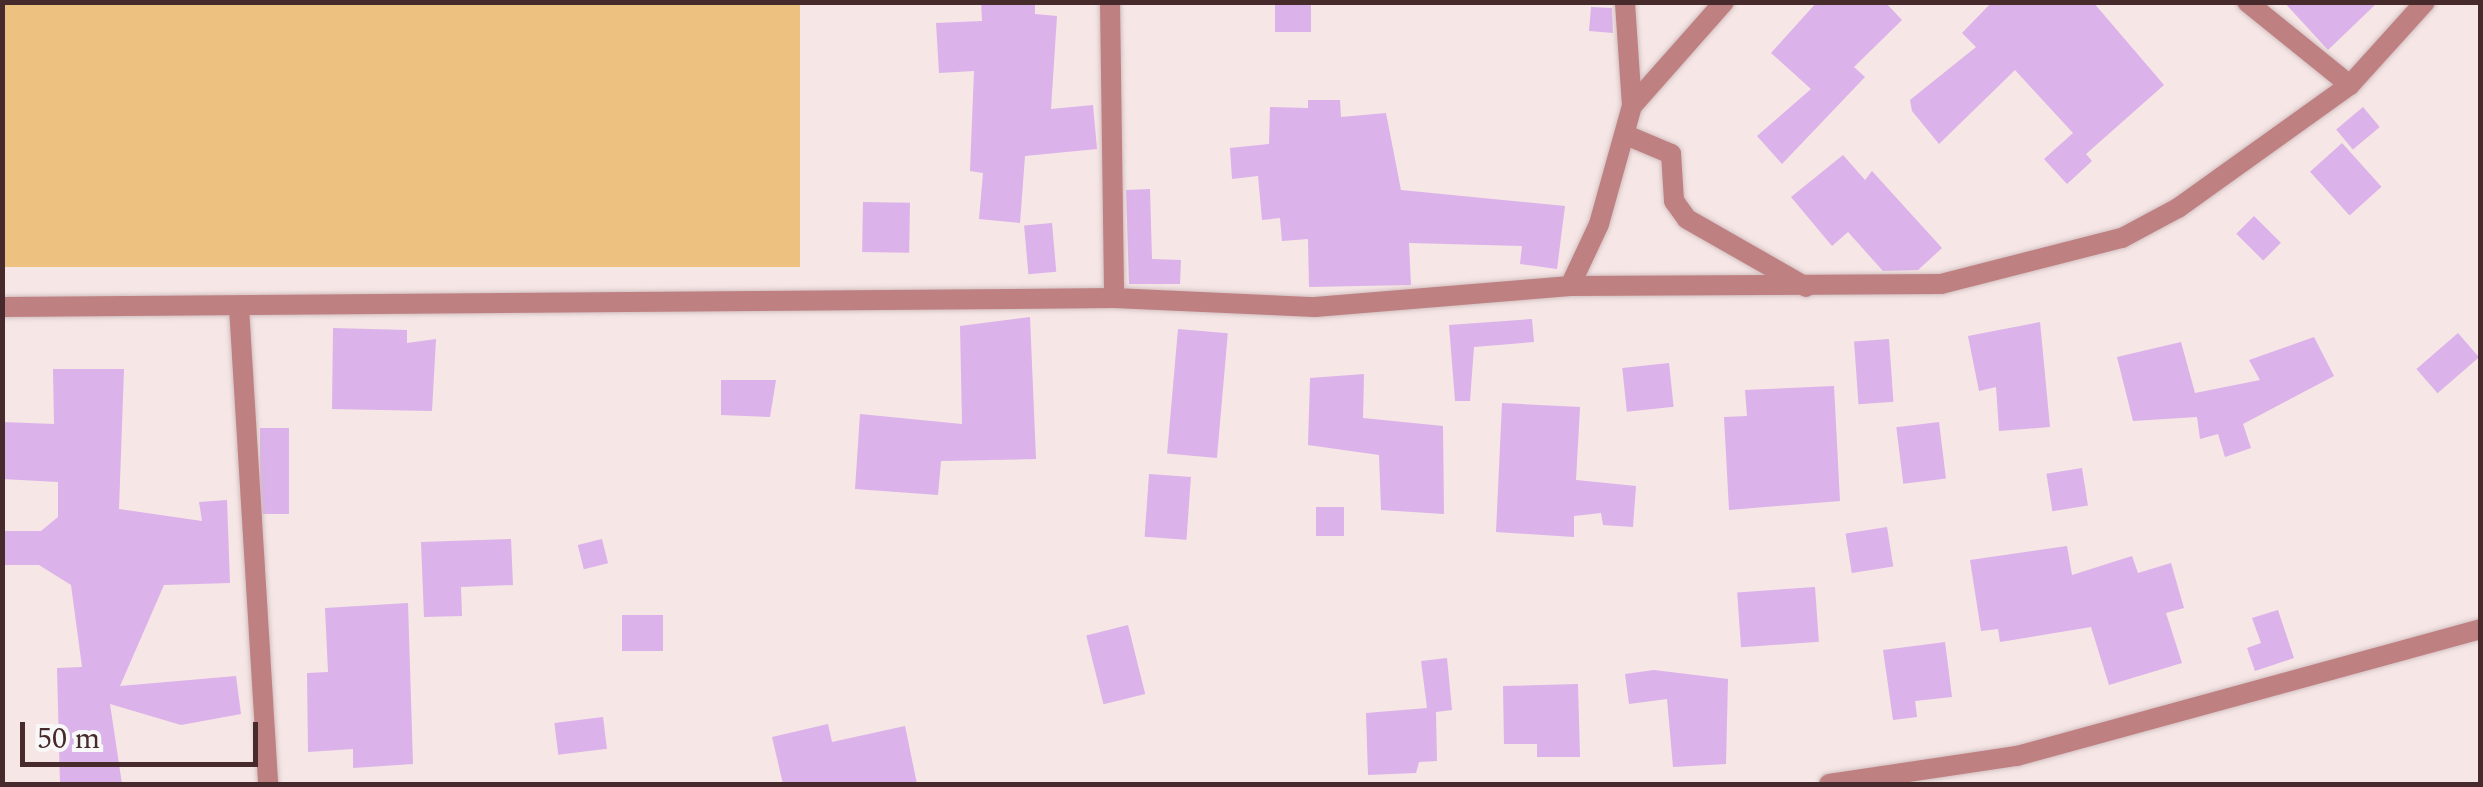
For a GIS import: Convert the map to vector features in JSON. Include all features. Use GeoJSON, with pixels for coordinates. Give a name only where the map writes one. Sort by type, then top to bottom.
{"type":"FeatureCollection","features":[{"type":"Feature","properties":{"kind":"street"},"geometry":{"type":"LineString","coordinates":[[1110,2],[1114,298]]}},
{"type":"Feature","properties":{"kind":"street"},"geometry":{"type":"LineString","coordinates":[[1570,286],[1626,135],[1632,106],[1625,2]]}},
{"type":"Feature","properties":{"kind":"street"},"geometry":{"type":"LineString","coordinates":[[1632,106],[1724,2]]}},
{"type":"Feature","properties":{"kind":"street"},"geometry":{"type":"LineString","coordinates":[[2247,2],[2350,86]]}},
{"type":"Feature","properties":{"kind":"street"},"geometry":{"type":"LineString","coordinates":[[2,306],[1114,298],[1315,307],[1570,286],[1808,288],[1941,284],[2122,238],[2262,156],[2350,86],[2424,2]]}},
{"type":"Feature","properties":{"kind":"street"},"geometry":{"type":"LineString","coordinates":[[1626,135],[1671,154],[1674,200],[1687,219],[1808,288]]}},
{"type":"Feature","properties":{"kind":"street"},"geometry":{"type":"LineString","coordinates":[[239,306],[268,784]]}},
{"type":"Feature","properties":{"kind":"street"},"geometry":{"type":"LineString","coordinates":[[1829,784],[2016,756],[2480,629]]}},
{"type":"Feature","properties":{"kind":"shaded area"},"geometry":{"type":"Polygon","coordinates":[[[3,2],[800,2],[800,267],[3,267],[3,2]]]}},
{"type":"Feature","properties":{"kind":"building"},"geometry":{"type":"Polygon","coordinates":[[[981,2],[1035,2],[1035,14],[1057,16],[1051,109],[1093,105],[1097,149],[1025,156],[1020,223],[979,219],[983,173],[970,171],[974,71],[939,73],[936,23],[982,21],[981,2]]]}},
{"type":"Feature","properties":{"kind":"building"},"geometry":{"type":"Polygon","coordinates":[[[1275,2],[1311,2],[1311,32],[1275,32],[1275,2]]]}},
{"type":"Feature","properties":{"kind":"building"},"geometry":{"type":"Polygon","coordinates":[[[1817,2],[1885,2],[1902,20],[1854,67],[1865,77],[1782,164],[1757,136],[1811,89],[1771,53],[1817,2]]]}},
{"type":"Feature","properties":{"kind":"building"},"geometry":{"type":"Polygon","coordinates":[[[1992,2],[2093,2],[2164,85],[2086,154],[2092,161],[2067,184],[2044,159],[2073,133],[2015,70],[1939,144],[1912,111],[1910,100],[1976,47],[1962,33],[1992,2]]]}},
{"type":"Feature","properties":{"kind":"building"},"geometry":{"type":"Polygon","coordinates":[[[2284,2],[2378,2],[2328,50],[2284,2]]]}},
{"type":"Feature","properties":{"kind":"building"},"geometry":{"type":"Polygon","coordinates":[[[1591,7],[1612,8],[1613,33],[1589,31],[1591,7]]]}},
{"type":"Feature","properties":{"kind":"building"},"geometry":{"type":"Polygon","coordinates":[[[1308,100],[1340,100],[1341,117],[1386,113],[1401,190],[1565,206],[1557,269],[1520,264],[1522,246],[1409,243],[1411,285],[1309,287],[1308,239],[1282,241],[1280,218],[1262,220],[1258,176],[1232,179],[1230,148],[1269,144],[1270,107],[1308,108],[1308,100]]]}},
{"type":"Feature","properties":{"kind":"building"},"geometry":{"type":"Polygon","coordinates":[[[2363,107],[2380,127],[2353,149],[2336,129],[2363,107]]]}},
{"type":"Feature","properties":{"kind":"building"},"geometry":{"type":"Polygon","coordinates":[[[2342,143],[2381,187],[2350,216],[2310,172],[2342,143]]]}},
{"type":"Feature","properties":{"kind":"building"},"geometry":{"type":"Polygon","coordinates":[[[1843,155],[1865,180],[1872,171],[1942,248],[1918,270],[1883,271],[1848,232],[1832,246],[1791,197],[1843,155]]]}},
{"type":"Feature","properties":{"kind":"building"},"geometry":{"type":"Polygon","coordinates":[[[1150,189],[1152,259],[1181,260],[1180,284],[1129,284],[1126,190],[1150,189]]]}},
{"type":"Feature","properties":{"kind":"building"},"geometry":{"type":"Polygon","coordinates":[[[863,202],[910,203],[909,253],[862,252],[863,202]]]}},
{"type":"Feature","properties":{"kind":"building"},"geometry":{"type":"Polygon","coordinates":[[[2254,216],[2281,243],[2263,261],[2236,234],[2254,216]]]}},
{"type":"Feature","properties":{"kind":"building"},"geometry":{"type":"Polygon","coordinates":[[[1052,223],[1056,272],[1028,274],[1024,225],[1052,223]]]}},
{"type":"Feature","properties":{"kind":"building"},"geometry":{"type":"Polygon","coordinates":[[[1030,317],[1036,459],[941,461],[938,495],[855,489],[860,414],[962,424],[960,326],[1030,317]]]}},
{"type":"Feature","properties":{"kind":"building"},"geometry":{"type":"Polygon","coordinates":[[[1532,319],[1534,342],[1474,347],[1470,401],[1455,401],[1449,325],[1532,319]]]}},
{"type":"Feature","properties":{"kind":"building"},"geometry":{"type":"Polygon","coordinates":[[[2040,322],[2050,427],[1999,431],[1996,387],[1979,391],[1968,336],[2040,322]]]}},
{"type":"Feature","properties":{"kind":"building"},"geometry":{"type":"Polygon","coordinates":[[[333,328],[407,330],[407,343],[436,339],[432,411],[332,409],[333,328]]]}},
{"type":"Feature","properties":{"kind":"building"},"geometry":{"type":"Polygon","coordinates":[[[1178,329],[1228,333],[1217,458],[1167,454],[1178,329]]]}},
{"type":"Feature","properties":{"kind":"building"},"geometry":{"type":"Polygon","coordinates":[[[2458,333],[2479,357],[2437,393],[2416,369],[2458,333]]]}},
{"type":"Feature","properties":{"kind":"building"},"geometry":{"type":"Polygon","coordinates":[[[2314,337],[2334,376],[2243,424],[2251,448],[2225,457],[2218,434],[2200,439],[2197,417],[2133,421],[2117,357],[2181,342],[2195,393],[2260,380],[2249,360],[2314,337]]]}},
{"type":"Feature","properties":{"kind":"building"},"geometry":{"type":"Polygon","coordinates":[[[1889,339],[1893,402],[1858,404],[1854,341],[1889,339]]]}},
{"type":"Feature","properties":{"kind":"building"},"geometry":{"type":"Polygon","coordinates":[[[1669,363],[1674,407],[1627,412],[1622,368],[1669,363]]]}},
{"type":"Feature","properties":{"kind":"building"},"geometry":{"type":"Polygon","coordinates":[[[53,369],[124,369],[119,509],[202,521],[199,502],[227,500],[230,583],[164,585],[120,686],[236,676],[241,714],[181,725],[110,704],[122,784],[60,784],[57,668],[82,667],[71,585],[39,565],[2,565],[2,531],[41,531],[58,517],[58,482],[2,479],[2,422],[54,424],[53,369]]]}},
{"type":"Feature","properties":{"kind":"building"},"geometry":{"type":"Polygon","coordinates":[[[1364,374],[1363,418],[1443,426],[1444,514],[1381,510],[1379,455],[1308,445],[1310,378],[1364,374]]]}},
{"type":"Feature","properties":{"kind":"building"},"geometry":{"type":"Polygon","coordinates":[[[721,380],[776,380],[770,417],[721,415],[721,380]]]}},
{"type":"Feature","properties":{"kind":"building"},"geometry":{"type":"Polygon","coordinates":[[[1834,386],[1840,501],[1729,510],[1724,417],[1747,416],[1745,390],[1834,386]]]}},
{"type":"Feature","properties":{"kind":"building"},"geometry":{"type":"Polygon","coordinates":[[[1502,403],[1580,407],[1576,480],[1636,486],[1633,527],[1603,525],[1601,513],[1574,516],[1574,537],[1496,532],[1502,403]]]}},
{"type":"Feature","properties":{"kind":"building"},"geometry":{"type":"Polygon","coordinates":[[[1939,422],[1946,479],[1903,484],[1896,427],[1939,422]]]}},
{"type":"Feature","properties":{"kind":"building"},"geometry":{"type":"Polygon","coordinates":[[[260,428],[289,428],[289,514],[260,514],[260,428]]]}},
{"type":"Feature","properties":{"kind":"building"},"geometry":{"type":"Polygon","coordinates":[[[2082,468],[2088,506],[2052,511],[2046,474],[2082,468]]]}},
{"type":"Feature","properties":{"kind":"building"},"geometry":{"type":"Polygon","coordinates":[[[1149,474],[1191,477],[1187,540],[1145,537],[1149,474]]]}},
{"type":"Feature","properties":{"kind":"building"},"geometry":{"type":"Polygon","coordinates":[[[1316,507],[1344,507],[1344,536],[1316,536],[1316,507]]]}},
{"type":"Feature","properties":{"kind":"building"},"geometry":{"type":"Polygon","coordinates":[[[1887,527],[1893,567],[1852,573],[1846,534],[1887,527]]]}},
{"type":"Feature","properties":{"kind":"building"},"geometry":{"type":"Polygon","coordinates":[[[511,539],[513,585],[461,587],[462,616],[424,617],[421,542],[511,539]]]}},
{"type":"Feature","properties":{"kind":"building"},"geometry":{"type":"Polygon","coordinates":[[[602,539],[608,563],[584,569],[578,545],[602,539]]]}},
{"type":"Feature","properties":{"kind":"building"},"geometry":{"type":"Polygon","coordinates":[[[2067,546],[2072,575],[2132,556],[2138,573],[2171,563],[2184,608],[2166,613],[2182,663],[2109,685],[2091,627],[2000,642],[1998,629],[1981,631],[1970,560],[2067,546]]]}},
{"type":"Feature","properties":{"kind":"building"},"geometry":{"type":"Polygon","coordinates":[[[1815,587],[1819,642],[1741,647],[1737,592],[1815,587]]]}},
{"type":"Feature","properties":{"kind":"building"},"geometry":{"type":"Polygon","coordinates":[[[408,603],[413,764],[353,768],[353,749],[308,752],[307,673],[328,672],[325,608],[408,603]]]}},
{"type":"Feature","properties":{"kind":"building"},"geometry":{"type":"Polygon","coordinates":[[[2278,610],[2294,658],[2255,671],[2247,648],[2261,643],[2252,618],[2278,610]]]}},
{"type":"Feature","properties":{"kind":"building"},"geometry":{"type":"Polygon","coordinates":[[[622,615],[663,615],[663,651],[622,651],[622,615]]]}},
{"type":"Feature","properties":{"kind":"building"},"geometry":{"type":"Polygon","coordinates":[[[1128,625],[1145,694],[1103,704],[1086,635],[1128,625]]]}},
{"type":"Feature","properties":{"kind":"building"},"geometry":{"type":"Polygon","coordinates":[[[1945,642],[1952,697],[1915,701],[1917,717],[1893,720],[1883,650],[1945,642]]]}},
{"type":"Feature","properties":{"kind":"building"},"geometry":{"type":"Polygon","coordinates":[[[1447,658],[1452,710],[1436,712],[1437,761],[1419,762],[1416,773],[1368,775],[1366,713],[1427,708],[1421,661],[1447,658]]]}},
{"type":"Feature","properties":{"kind":"building"},"geometry":{"type":"Polygon","coordinates":[[[1654,670],[1728,679],[1726,764],[1673,767],[1667,699],[1629,704],[1625,674],[1654,670]]]}},
{"type":"Feature","properties":{"kind":"building"},"geometry":{"type":"Polygon","coordinates":[[[1578,684],[1580,757],[1537,757],[1537,744],[1504,744],[1503,686],[1578,684]]]}},
{"type":"Feature","properties":{"kind":"building"},"geometry":{"type":"Polygon","coordinates":[[[603,717],[607,749],[558,755],[554,723],[603,717]]]}},
{"type":"Feature","properties":{"kind":"building"},"geometry":{"type":"Polygon","coordinates":[[[828,724],[832,742],[905,726],[917,784],[783,784],[772,737],[828,724]]]}}]}
